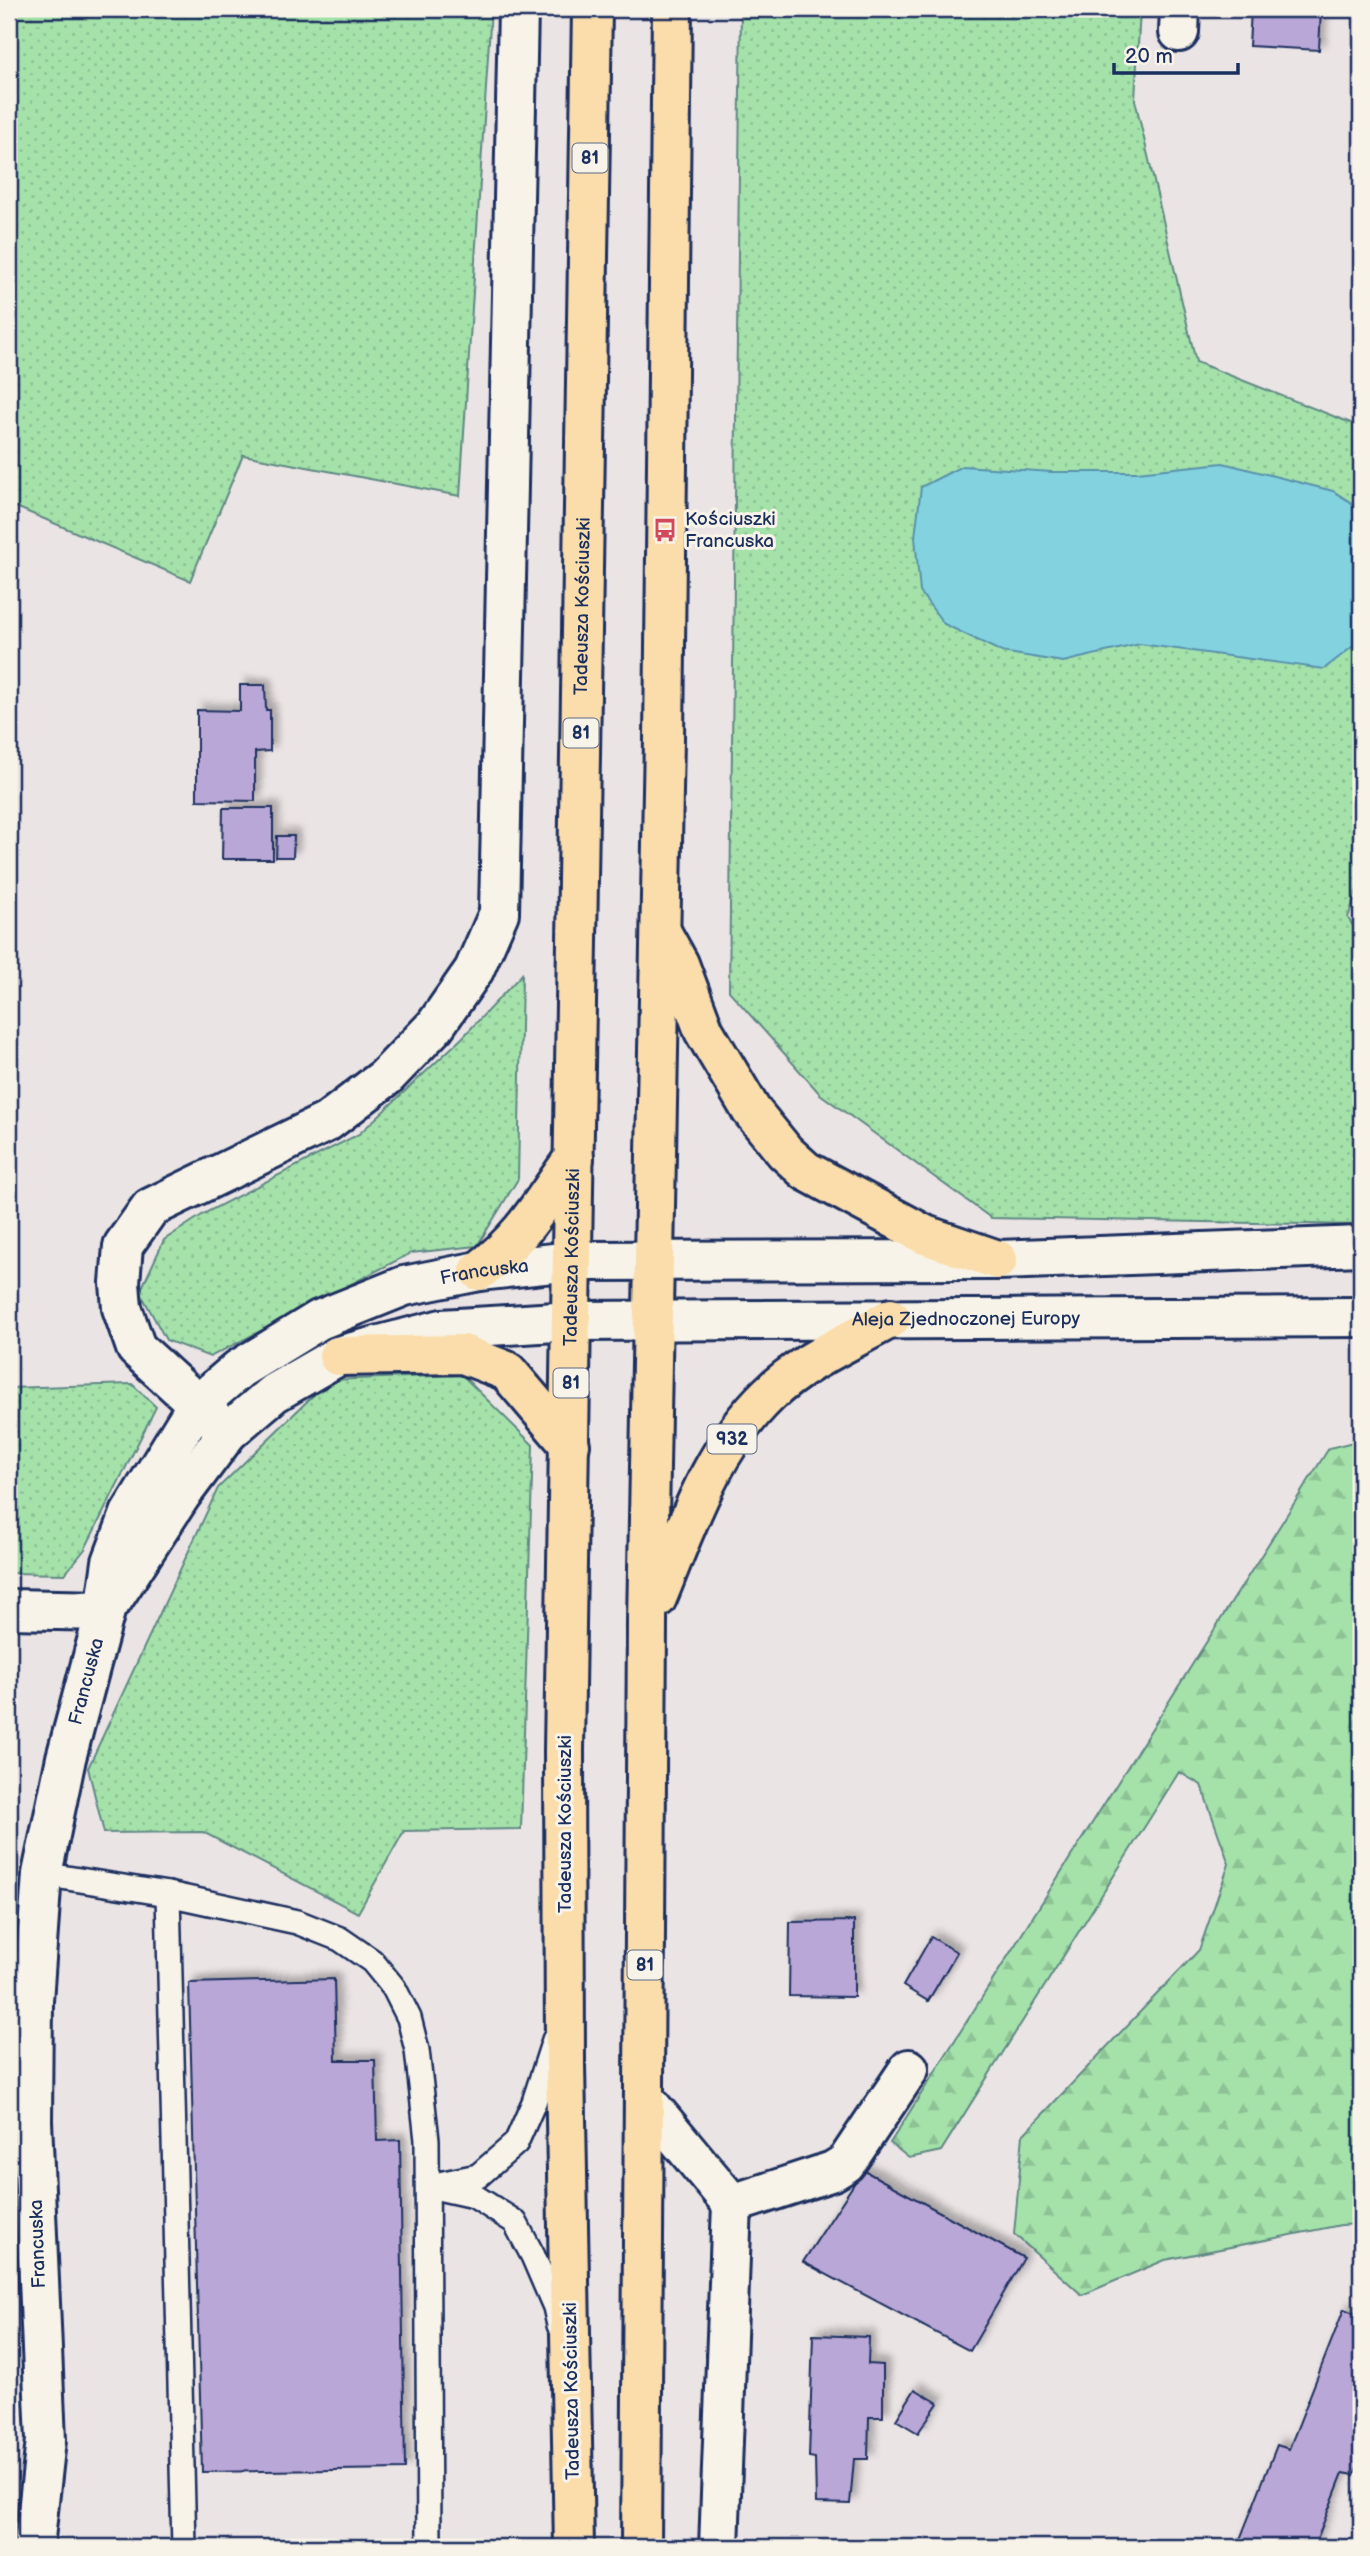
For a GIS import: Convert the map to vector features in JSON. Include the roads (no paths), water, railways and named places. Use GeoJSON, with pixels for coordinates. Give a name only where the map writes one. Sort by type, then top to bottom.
{"type":"FeatureCollection","features":[{"type":"Feature","properties":{"kind":"main road","name":"Tadeusza Kościuszki"},"geometry":{"type":"LineString","coordinates":[[574,2547],[564,1750],[592,9]]}},
{"type":"Feature","properties":{"kind":"main road","name":"81"},"geometry":{"type":"LineString","coordinates":[[641,2547],[647,1622],[655,1261],[672,9]]}},
{"type":"Feature","properties":{"kind":"main road"},"geometry":{"type":"LineString","coordinates":[[660,931],[679,964],[704,1031],[751,1110],[785,1152],[806,1171],[925,1235],[998,1260]]}},
{"type":"Feature","properties":{"kind":"main road"},"geometry":{"type":"LineString","coordinates":[[479,1271],[504,1252],[530,1224],[574,1158]]}},
{"type":"Feature","properties":{"kind":"main road","name":"932"},"geometry":{"type":"LineString","coordinates":[[647,1622],[705,1479],[742,1424],[771,1393],[812,1363],[891,1318]]}},
{"type":"Feature","properties":{"kind":"main road"},"geometry":{"type":"LineString","coordinates":[[338,1356],[463,1354],[507,1371],[570,1445]]}},
{"type":"Feature","properties":{"kind":"street"},"geometry":{"type":"LineString","coordinates":[[228,1432],[196,1406],[136,1348],[122,1307],[120,1283],[123,1246],[150,1208],[327,1122],[386,1077],[435,1026],[474,970],[499,913],[518,9]]}},
{"type":"Feature","properties":{"kind":"street"},"geometry":{"type":"LineString","coordinates":[[572,1261],[998,1260],[1361,1246]]}},
{"type":"Feature","properties":{"kind":"street","name":"Francuska"},"geometry":{"type":"LineString","coordinates":[[34,2547],[46,2440],[32,2121],[33,2001],[42,1874],[66,1758],[105,1611],[112,1562],[130,1514],[196,1406],[239,1369],[319,1320],[404,1286],[479,1271],[572,1261]]}},
{"type":"Feature","properties":{"kind":"street","name":"Aleja Zjednoczonej Europy"},"geometry":{"type":"LineString","coordinates":[[572,1321],[1361,1317]]}},
{"type":"Feature","properties":{"kind":"street","name":"Francuska"},"geometry":{"type":"LineString","coordinates":[[105,1611],[181,1495],[228,1432],[274,1393],[338,1356],[442,1329],[572,1321]]}},
{"type":"Feature","properties":{"kind":"street"},"geometry":{"type":"LineString","coordinates":[[9,1609],[105,1611]]}},
{"type":"Feature","properties":{"kind":"street"},"geometry":{"type":"LineString","coordinates":[[732,2204],[833,2171],[846,2163],[909,2069]]}},
{"type":"Feature","properties":{"kind":"street"},"geometry":{"type":"LineString","coordinates":[[644,2098],[732,2204],[719,2547]]}},
{"type":"Feature","properties":{"kind":"lane"},"geometry":{"type":"LineString","coordinates":[[42,1874],[169,1894],[297,1922],[340,1940],[372,1961],[394,1988],[410,2018],[423,2092],[429,2186],[429,2547]]}},
{"type":"Feature","properties":{"kind":"lane"},"geometry":{"type":"LineString","coordinates":[[169,1894],[184,2547]]}},
{"type":"Feature","properties":{"kind":"lane"},"geometry":{"type":"LineString","coordinates":[[429,2186],[478,2176],[516,2143],[550,2057],[565,1992]]}},
{"type":"Feature","properties":{"kind":"lane"},"geometry":{"type":"LineString","coordinates":[[429,2186],[474,2196],[515,2222],[555,2307],[572,2386]]}},
{"type":"Feature","properties":{"kind":"water"},"geometry":{"type":"Polygon","coordinates":[[[1223,463],[1333,491],[1361,509],[1361,640],[1324,669],[1140,644],[1063,662],[1002,652],[944,624],[920,592],[915,537],[921,487],[962,466],[1052,472],[1137,472],[1223,463]]]}},
{"type":"Feature","properties":{"kind":"place","name":"Kościuszki Francuska"},"geometry":{"type":"Point","coordinates":[665,530]}}]}
